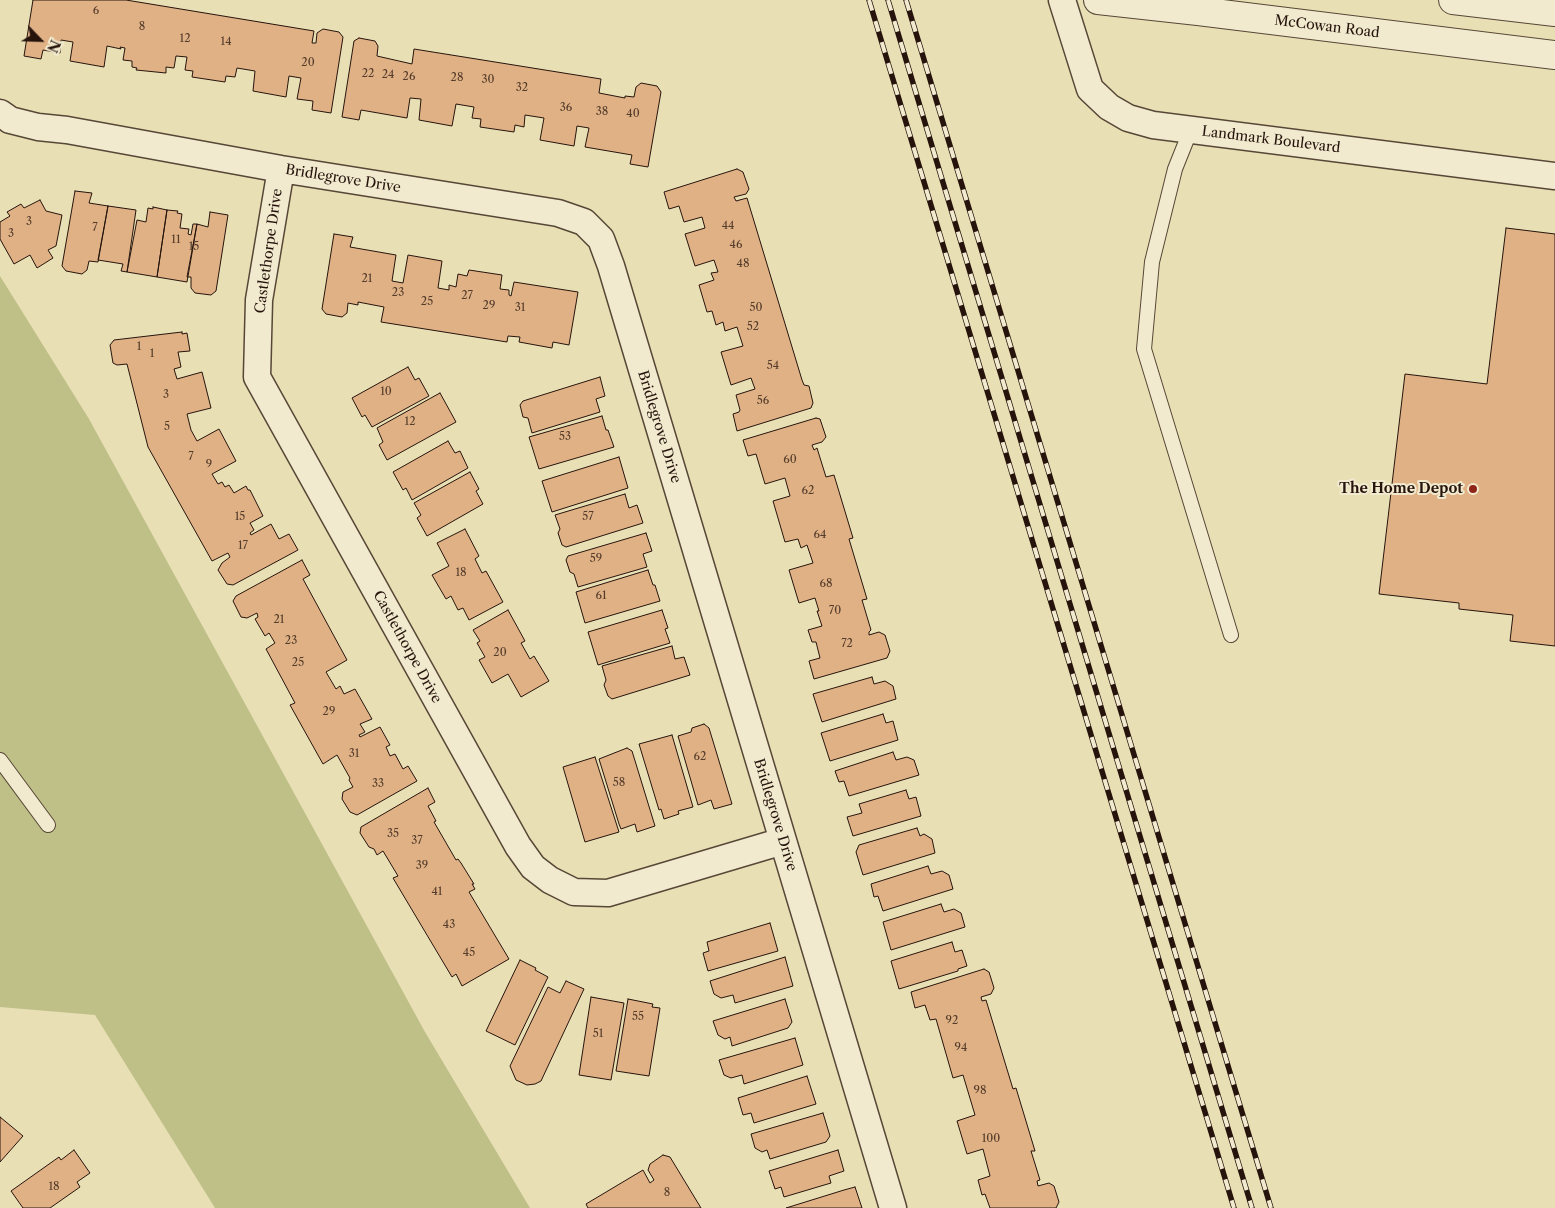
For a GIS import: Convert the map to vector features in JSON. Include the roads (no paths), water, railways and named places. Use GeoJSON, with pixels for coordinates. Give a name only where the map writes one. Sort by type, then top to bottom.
{"type":"FeatureCollection","features":[{"type":"Feature","properties":{"kind":"street","name":"Landmark Boulevard"},"geometry":{"type":"LineString","coordinates":[[1062,0],[1090,89],[1109,108],[1128,118],[1152,125],[1555,176]]}},
{"type":"Feature","properties":{"kind":"street","name":"McCowan Road"},"geometry":{"type":"LineString","coordinates":[[1098,0],[1198,10],[1555,55]]}},
{"type":"Feature","properties":{"kind":"street"},"geometry":{"type":"LineString","coordinates":[[1453,0],[1555,12]]}},
{"type":"Feature","properties":{"kind":"street","name":"Bridlegrove Drive"},"geometry":{"type":"LineString","coordinates":[[0,113],[10,120],[38,127],[66,130],[281,169],[558,213],[584,222],[600,239],[611,266],[893,1208]]}},
{"type":"Feature","properties":{"kind":"street","name":"Castlethorpe Drive"},"geometry":{"type":"LineString","coordinates":[[281,169],[259,300],[257,377],[518,846],[532,867],[550,880],[574,892],[608,893],[783,841]]}},
{"type":"Feature","properties":{"kind":"lane"},"geometry":{"type":"LineString","coordinates":[[1191,129],[1174,169],[1152,262],[1144,349],[1231,635]]}},
{"type":"Feature","properties":{"kind":"lane"},"geometry":{"type":"LineString","coordinates":[[0,760],[48,825]]}},
{"type":"Feature","properties":{"kind":"railway"},"geometry":{"type":"LineString","coordinates":[[869,0],[1234,1208]]}},
{"type":"Feature","properties":{"kind":"railway"},"geometry":{"type":"LineString","coordinates":[[888,0],[1252,1208]]}},
{"type":"Feature","properties":{"kind":"railway"},"geometry":{"type":"LineString","coordinates":[[906,0],[1271,1208]]}},
{"type":"Feature","properties":{"kind":"place","name":"The Home Depot"},"geometry":{"type":"Point","coordinates":[1473,489]}}]}
